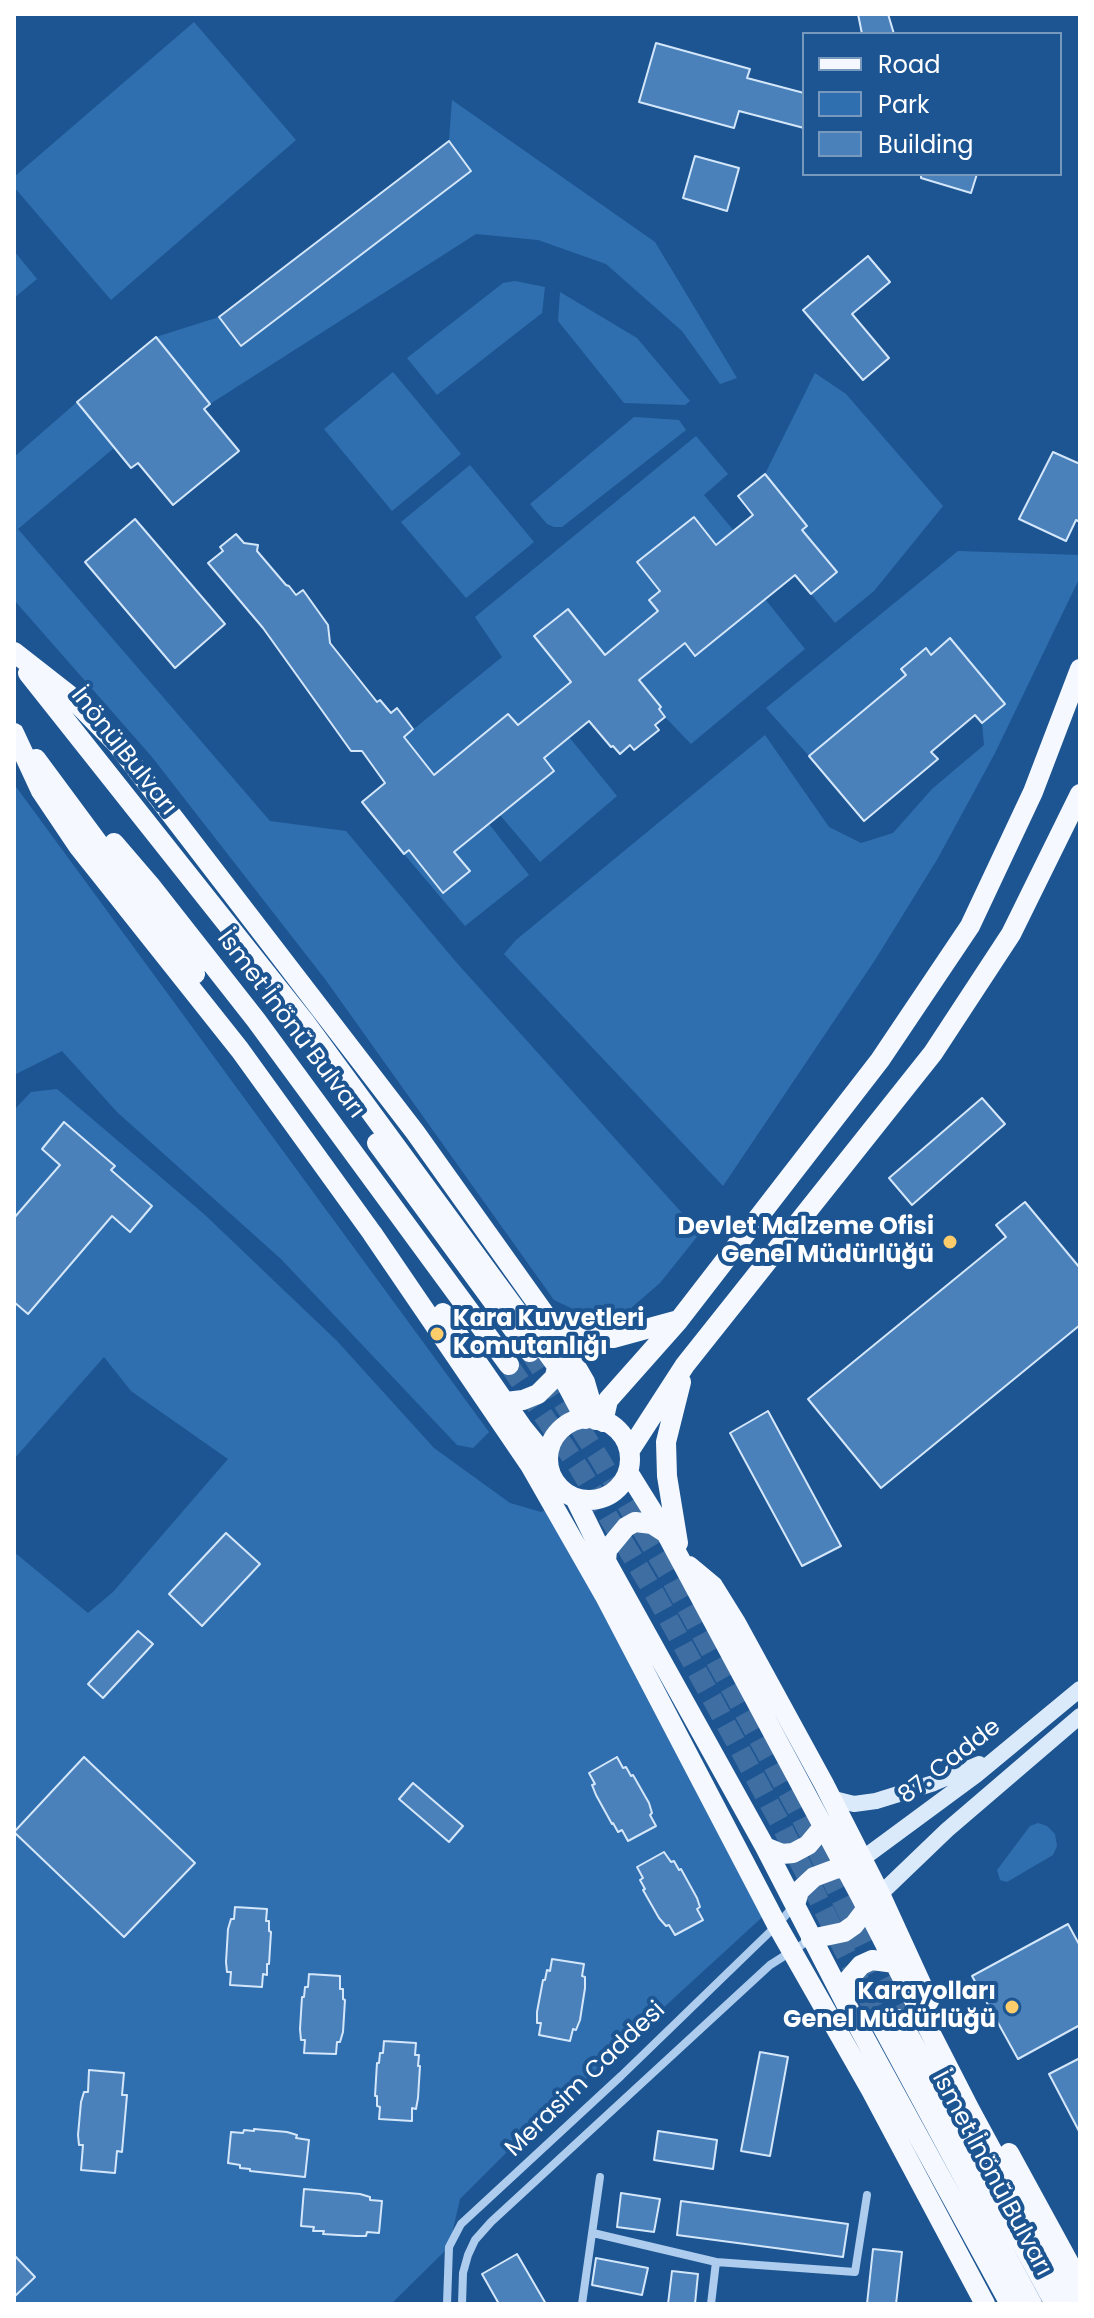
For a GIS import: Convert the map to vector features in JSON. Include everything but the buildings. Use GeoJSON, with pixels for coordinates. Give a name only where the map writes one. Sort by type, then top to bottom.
{"type":"FeatureCollection","features":[{"type":"Feature","properties":{"kind":"main road","name":"İnönü Bulvarı"},"geometry":{"type":"LineString","coordinates":[[15,653],[192,882]]}},
{"type":"Feature","properties":{"kind":"main road"},"geometry":{"type":"LineString","coordinates":[[15,653],[69,695],[117,744],[406,1119],[549,1320],[585,1382],[594,1420]]}},
{"type":"Feature","properties":{"kind":"main road"},"geometry":{"type":"LineString","coordinates":[[594,1420],[613,1393],[679,1320],[880,1060],[970,926],[1033,792],[1080,669]]}},
{"type":"Feature","properties":{"kind":"main road","name":"İsmet İnönü Bulvarı"},"geometry":{"type":"LineString","coordinates":[[14,730],[150,885],[256,1020],[509,1365]]}},
{"type":"Feature","properties":{"kind":"main road"},"geometry":{"type":"LineString","coordinates":[[14,730],[350,1180],[522,1427],[548,1459],[556,1483],[575,1498],[606,1561],[765,1847],[811,1939],[1010,2304]]}},
{"type":"Feature","properties":{"kind":"main road"},"geometry":{"type":"LineString","coordinates":[[14,730],[41,791],[78,846],[240,1050],[411,1288],[530,1465],[606,1598],[777,1925],[871,2090],[985,2304]]}},
{"type":"Feature","properties":{"kind":"main road"},"geometry":{"type":"LineString","coordinates":[[575,1498],[588,1500],[613,1493],[622,1484],[628,1472],[630,1450],[685,1365],[933,1053],[1011,934],[1080,794]]}},
{"type":"Feature","properties":{"kind":"main road","name":"İsmet İnönü Bulvarı"},"geometry":{"type":"LineString","coordinates":[[192,882],[284,1016],[530,1352]]}},
{"type":"Feature","properties":{"kind":"main road"},"geometry":{"type":"LineString","coordinates":[[192,882],[304,1021],[594,1420],[621,1434],[630,1450]]}},
{"type":"Feature","properties":{"kind":"main road"},"geometry":{"type":"LineString","coordinates":[[549,1320],[578,1333],[613,1338],[679,1320]]}},
{"type":"Feature","properties":{"kind":"main road"},"geometry":{"type":"LineString","coordinates":[[682,1563],[667,1476],[666,1442],[685,1365]]}},
{"type":"Feature","properties":{"kind":"main road"},"geometry":{"type":"LineString","coordinates":[[506,1402],[538,1394],[555,1377],[557,1366]]}},
{"type":"Feature","properties":{"kind":"main road"},"geometry":{"type":"LineString","coordinates":[[548,1459],[555,1436],[574,1421],[594,1420]]}},
{"type":"Feature","properties":{"kind":"main road"},"geometry":{"type":"LineString","coordinates":[[628,1472],[666,1533],[823,1827],[854,1864]]}},
{"type":"Feature","properties":{"kind":"main road"},"geometry":{"type":"LineString","coordinates":[[606,1561],[607,1550],[626,1527],[635,1522],[652,1524],[666,1533]]}},
{"type":"Feature","properties":{"kind":"main road"},"geometry":{"type":"LineString","coordinates":[[682,1563],[694,1568],[713,1586],[736,1623],[830,1798],[854,1864],[1080,2283]]}},
{"type":"Feature","properties":{"kind":"main road"},"geometry":{"type":"LineString","coordinates":[[765,1847],[782,1854],[793,1853],[814,1840],[823,1827]]}},
{"type":"Feature","properties":{"kind":"main road"},"geometry":{"type":"LineString","coordinates":[[795,1905],[799,1891],[814,1877],[854,1864]]}},
{"type":"Feature","properties":{"kind":"main road"},"geometry":{"type":"LineString","coordinates":[[811,1939],[844,1932],[874,1901]]}},
{"type":"Feature","properties":{"kind":"main road"},"geometry":{"type":"LineString","coordinates":[[874,1901],[895,1963],[1075,2304]]}},
{"type":"Feature","properties":{"kind":"main road"},"geometry":{"type":"LineString","coordinates":[[845,2002],[848,1980],[861,1965],[872,1960],[895,1963]]}},
{"type":"Feature","properties":{"kind":"main road","name":"İsmet İnönü Bulvarı"},"geometry":{"type":"LineString","coordinates":[[1032,2304],[891,2022],[1055,2304]]}},
{"type":"Feature","properties":{"kind":"street","name":"87. Cadde"},"geometry":{"type":"LineString","coordinates":[[854,1864],[976,1775],[1080,1689]]}},
{"type":"Feature","properties":{"kind":"street","name":"87. Cadde"},"geometry":{"type":"LineString","coordinates":[[874,1901],[947,1830],[1080,1716]]}},
{"type":"Feature","properties":{"kind":"street"},"geometry":{"type":"LineString","coordinates":[[830,1798],[854,1804],[876,1801],[971,1768],[1005,1749]]}},
{"type":"Feature","properties":{"kind":"street","name":"Merasim Caddesi"},"geometry":{"type":"LineString","coordinates":[[447,2304],[449,2247],[461,2224],[795,1905]]}},
{"type":"Feature","properties":{"kind":"street","name":"Merasim Caddesi"},"geometry":{"type":"LineString","coordinates":[[462,2304],[463,2273],[468,2255],[475,2240],[491,2222],[770,1965],[811,1939]]}},
{"type":"Feature","properties":{"kind":"street"},"geometry":{"type":"LineString","coordinates":[[582,2304],[600,2177]]}},
{"type":"Feature","properties":{"kind":"street"},"geometry":{"type":"LineString","coordinates":[[593,2233],[716,2262],[855,2272],[867,2195]]}},
{"type":"Feature","properties":{"kind":"street"},"geometry":{"type":"LineString","coordinates":[[711,2304],[716,2262]]}},
{"type":"Feature","properties":{"kind":"green space"},"geometry":{"type":"Polygon","coordinates":[[[194,22],[296,140],[111,300],[14,187],[14,177],[194,22]]]}},
{"type":"Feature","properties":{"kind":"green space"},"geometry":{"type":"Polygon","coordinates":[[[452,100],[655,242],[737,378],[720,384],[682,331],[606,264],[538,240],[476,234],[210,404],[156,337],[219,317],[242,346],[470,171],[449,141],[452,100]]]}},
{"type":"Feature","properties":{"kind":"green space"},"geometry":{"type":"Polygon","coordinates":[[[14,251],[37,279],[14,298],[14,251]]]}},
{"type":"Feature","properties":{"kind":"green space"},"geometry":{"type":"Polygon","coordinates":[[[515,281],[545,287],[542,313],[437,395],[407,358],[503,283],[515,281]]]}},
{"type":"Feature","properties":{"kind":"green space"},"geometry":{"type":"Polygon","coordinates":[[[560,292],[637,338],[690,401],[685,405],[624,403],[558,321],[560,292]]]}},
{"type":"Feature","properties":{"kind":"green space"},"geometry":{"type":"Polygon","coordinates":[[[393,372],[461,454],[392,511],[324,429],[393,372]]]}},
{"type":"Feature","properties":{"kind":"green space"},"geometry":{"type":"Polygon","coordinates":[[[815,373],[846,394],[943,506],[874,591],[835,623],[811,594],[837,572],[802,530],[807,526],[765,474],[815,373]]]}},
{"type":"Feature","properties":{"kind":"green space"},"geometry":{"type":"Polygon","coordinates":[[[77,402],[114,448],[18,529],[270,821],[346,831],[456,962],[700,1233],[660,1283],[631,1308],[605,1315],[577,1311],[554,1300],[325,979],[152,757],[14,600],[14,457],[77,402]]]}},
{"type":"Feature","properties":{"kind":"green space"},"geometry":{"type":"Polygon","coordinates":[[[634,417],[679,420],[686,430],[562,527],[547,524],[530,504],[634,417]]]}},
{"type":"Feature","properties":{"kind":"green space"},"geometry":{"type":"Polygon","coordinates":[[[696,436],[728,474],[704,495],[734,531],[650,599],[658,611],[605,655],[568,610],[571,682],[518,725],[508,715],[434,775],[404,737],[502,657],[475,617],[696,436]]]}},
{"type":"Feature","properties":{"kind":"green space"},"geometry":{"type":"Polygon","coordinates":[[[470,465],[534,542],[466,598],[401,522],[470,465]]]}},
{"type":"Feature","properties":{"kind":"green space"},"geometry":{"type":"Polygon","coordinates":[[[958,551],[1080,555],[1080,577],[995,753],[938,858],[875,960],[723,1186],[504,954],[516,940],[765,735],[829,827],[861,843],[893,833],[932,789],[984,745],[982,723],[1004,704],[951,639],[931,655],[925,649],[901,669],[906,675],[809,756],[766,708],[958,551]]]}},
{"type":"Feature","properties":{"kind":"green space"},"geometry":{"type":"Polygon","coordinates":[[[765,599],[805,649],[691,744],[665,717],[659,709],[661,706],[646,688],[631,687],[685,643],[696,656],[765,599]]]}},
{"type":"Feature","properties":{"kind":"green space"},"geometry":{"type":"Polygon","coordinates":[[[569,737],[617,796],[540,862],[500,815],[554,771],[544,758],[569,737]]]}},
{"type":"Feature","properties":{"kind":"green space"},"geometry":{"type":"Polygon","coordinates":[[[14,784],[489,1432],[473,1448],[457,1445],[281,1259],[117,1112],[62,1051],[14,1075],[14,784]]]}},
{"type":"Feature","properties":{"kind":"green space"},"geometry":{"type":"Polygon","coordinates":[[[489,824],[529,875],[465,926],[404,854],[409,850],[444,892],[470,871],[454,852],[489,824]]]}},
{"type":"Feature","properties":{"kind":"green space"},"geometry":{"type":"Polygon","coordinates":[[[57,1089],[204,1214],[337,1341],[434,1448],[510,1503],[541,1512],[554,1506],[770,1910],[519,2140],[460,2199],[449,2247],[391,2304],[14,2304],[14,1552],[88,1613],[113,1592],[228,1459],[131,1391],[104,1357],[14,1459],[14,1110],[31,1092],[57,1089]]]}},
{"type":"Feature","properties":{"kind":"green space"},"geometry":{"type":"Polygon","coordinates":[[[1038,1823],[1055,1834],[1057,1846],[1053,1855],[1007,1882],[1000,1880],[997,1870],[1030,1826],[1038,1823]]]}},
{"type":"Feature","properties":{"kind":"tunnel"},"geometry":{"type":"LineString","coordinates":[[530,1352],[598,1456],[670,1577],[798,1811],[900,2019]]}},
{"type":"Feature","properties":{"kind":"tunnel"},"geometry":{"type":"LineString","coordinates":[[509,1365],[579,1468],[657,1598],[780,1823],[882,2026]]}},
{"type":"Feature","properties":{"kind":"place","name":"Devlet Malzeme Ofisi Genel Müdürlüğü"},"geometry":{"type":"Point","coordinates":[950,1242]}},
{"type":"Feature","properties":{"kind":"place","name":"Kara Kuvvetleri Komutanlığı"},"geometry":{"type":"Point","coordinates":[437,1334]}},
{"type":"Feature","properties":{"kind":"place","name":"Karayolları Genel Müdürlüğü"},"geometry":{"type":"Point","coordinates":[1012,2007]}}]}
